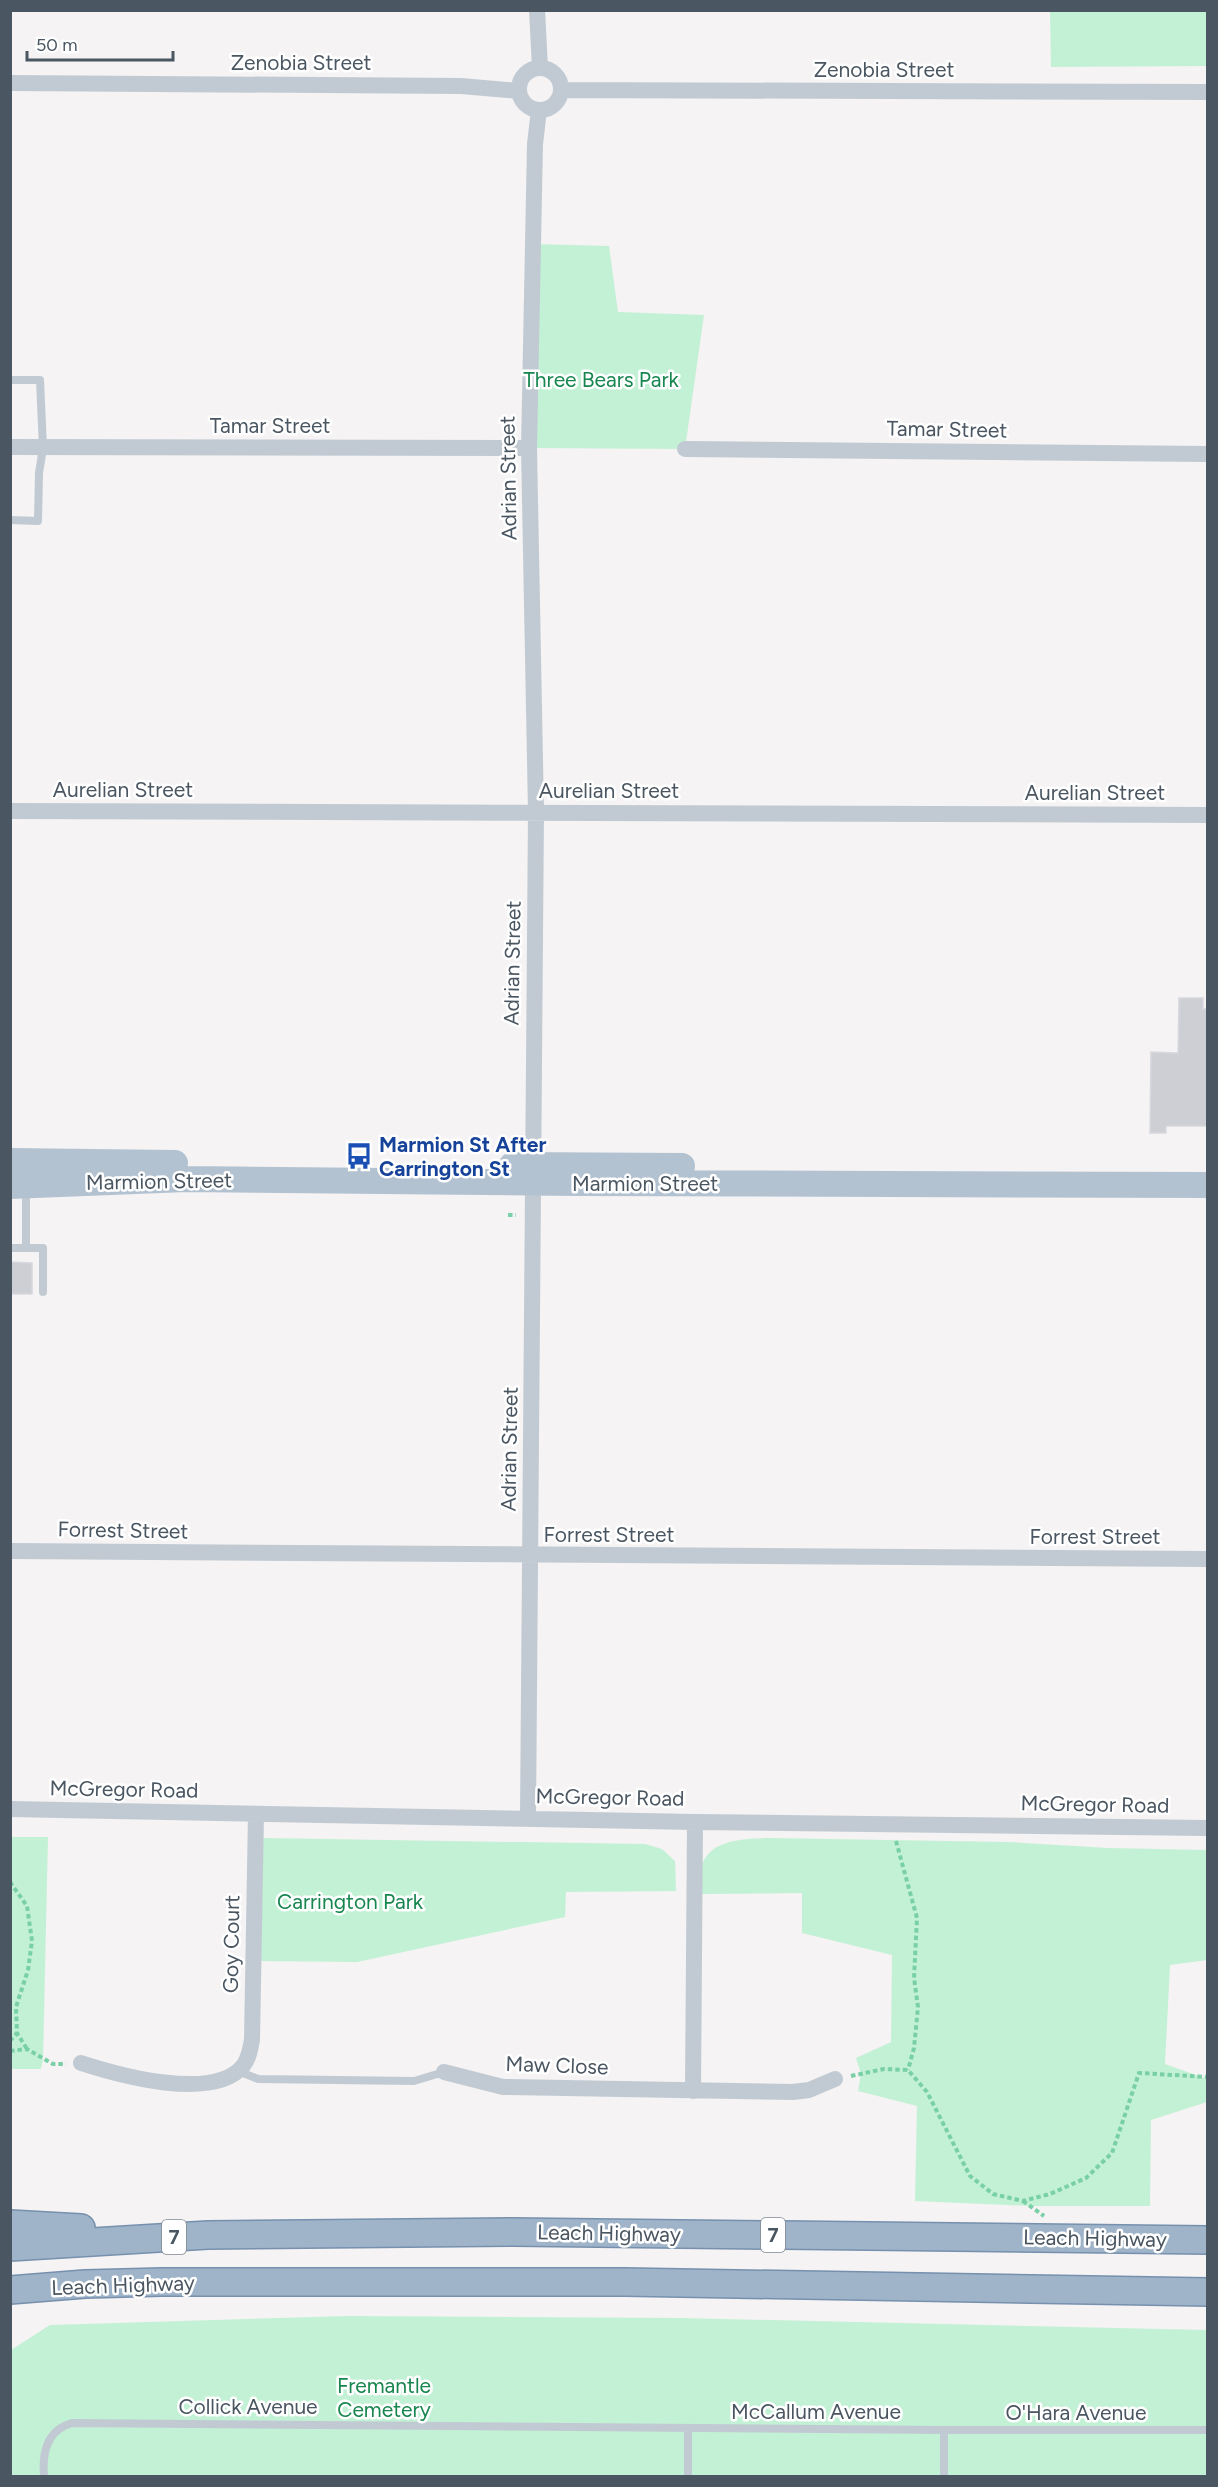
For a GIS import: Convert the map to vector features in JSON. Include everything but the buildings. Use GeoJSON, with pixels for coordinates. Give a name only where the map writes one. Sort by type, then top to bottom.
{"type":"FeatureCollection","features":[{"type":"Feature","properties":{"kind":"highway"},"geometry":{"type":"LineString","coordinates":[[10,2224],[208,2235]]}},
{"type":"Feature","properties":{"kind":"highway","name":"Leach Highway"},"geometry":{"type":"LineString","coordinates":[[10,2247],[208,2235],[513,2232],[1208,2240]]}},
{"type":"Feature","properties":{"kind":"highway"},"geometry":{"type":"LineString","coordinates":[[10,2304],[162,2282]]}},
{"type":"Feature","properties":{"kind":"highway","name":"Leach Highway"},"geometry":{"type":"LineString","coordinates":[[10,2290],[85,2284],[162,2282],[625,2282],[1208,2292]]}},
{"type":"Feature","properties":{"kind":"main road","name":"Marmion Street"},"geometry":{"type":"LineString","coordinates":[[10,1161],[532,1174],[1208,1185]]}},
{"type":"Feature","properties":{"kind":"main road","name":"Marmion Street"},"geometry":{"type":"LineString","coordinates":[[18,1186],[186,1179],[532,1174],[1208,1169]]}},
{"type":"Feature","properties":{"kind":"street"},"geometry":{"type":"LineString","coordinates":[[537,10],[540,68]]}},
{"type":"Feature","properties":{"kind":"street"},"geometry":{"type":"LineString","coordinates":[[540,68],[553,73],[561,90],[554,105],[539,110],[527,107],[519,91],[519,84],[527,72],[540,68]]}},
{"type":"Feature","properties":{"kind":"street","name":"Zenobia Street"},"geometry":{"type":"LineString","coordinates":[[10,83],[461,86],[519,91]]}},
{"type":"Feature","properties":{"kind":"street","name":"Zenobia Street"},"geometry":{"type":"LineString","coordinates":[[561,90],[1208,92]]}},
{"type":"Feature","properties":{"kind":"street","name":"Adrian Street"},"geometry":{"type":"LineString","coordinates":[[528,1817],[536,812],[529,448],[535,144],[539,110]]}},
{"type":"Feature","properties":{"kind":"street","name":"Tamar Street"},"geometry":{"type":"LineString","coordinates":[[10,447],[529,448]]}},
{"type":"Feature","properties":{"kind":"street","name":"Tamar Street"},"geometry":{"type":"LineString","coordinates":[[685,448],[1208,454]]}},
{"type":"Feature","properties":{"kind":"street","name":"Aurelian Street"},"geometry":{"type":"LineString","coordinates":[[10,811],[1208,815]]}},
{"type":"Feature","properties":{"kind":"street","name":"Forrest Street"},"geometry":{"type":"LineString","coordinates":[[10,1551],[1208,1559]]}},
{"type":"Feature","properties":{"kind":"street","name":"McGregor Road"},"geometry":{"type":"LineString","coordinates":[[10,1809],[528,1817],[695,1822],[1208,1828]]}},
{"type":"Feature","properties":{"kind":"street","name":"Goy Court"},"geometry":{"type":"LineString","coordinates":[[238,2071],[244,2065],[252,2040],[256,1814]]}},
{"type":"Feature","properties":{"kind":"street"},"geometry":{"type":"LineString","coordinates":[[693,2091],[695,1822]]}},
{"type":"Feature","properties":{"kind":"street"},"geometry":{"type":"LineString","coordinates":[[81,2063],[136,2078],[195,2084],[221,2080],[238,2071]]}},
{"type":"Feature","properties":{"kind":"street","name":"Maw Close"},"geometry":{"type":"LineString","coordinates":[[444,2072],[503,2087],[693,2091],[793,2092],[809,2090],[835,2079]]}},
{"type":"Feature","properties":{"kind":"lane"},"geometry":{"type":"LineString","coordinates":[[10,380],[40,380],[43,448],[39,473],[38,520],[10,520]]}},
{"type":"Feature","properties":{"kind":"lane"},"geometry":{"type":"LineString","coordinates":[[18,1186],[26,1248]]}},
{"type":"Feature","properties":{"kind":"lane"},"geometry":{"type":"LineString","coordinates":[[10,1248],[43,1248],[43,1292]]}},
{"type":"Feature","properties":{"kind":"lane","name":"Maw Close"},"geometry":{"type":"LineString","coordinates":[[238,2071],[258,2079],[414,2081],[444,2072]]}},
{"type":"Feature","properties":{"kind":"lane","name":"Collick Avenue"},"geometry":{"type":"LineString","coordinates":[[44,2476],[47,2442],[61,2426],[72,2422],[688,2428]]}},
{"type":"Feature","properties":{"kind":"lane"},"geometry":{"type":"LineString","coordinates":[[688,2428],[688,2476]]}},
{"type":"Feature","properties":{"kind":"lane","name":"McCallum Avenue"},"geometry":{"type":"LineString","coordinates":[[688,2428],[944,2430]]}},
{"type":"Feature","properties":{"kind":"lane"},"geometry":{"type":"LineString","coordinates":[[944,2430],[944,2476]]}},
{"type":"Feature","properties":{"kind":"lane","name":"O'Hara Avenue"},"geometry":{"type":"LineString","coordinates":[[944,2430],[1208,2430]]}},
{"type":"Feature","properties":{"kind":"path"},"geometry":{"type":"LineString","coordinates":[[892,1824],[917,1918],[914,1978],[918,2007],[914,2048],[909,2070]]}},
{"type":"Feature","properties":{"kind":"path"},"geometry":{"type":"LineString","coordinates":[[10,1882],[27,1906],[32,1941],[28,1970],[16,2007],[18,2033],[27,2049],[53,2064],[81,2063]]}},
{"type":"Feature","properties":{"kind":"path"},"geometry":{"type":"LineString","coordinates":[[10,2041],[18,2033]]}},
{"type":"Feature","properties":{"kind":"path"},"geometry":{"type":"LineString","coordinates":[[10,2051],[27,2049]]}},
{"type":"Feature","properties":{"kind":"path"},"geometry":{"type":"LineString","coordinates":[[835,2079],[884,2070],[909,2070]]}},
{"type":"Feature","properties":{"kind":"path"},"geometry":{"type":"LineString","coordinates":[[909,2070],[927,2092],[970,2176],[993,2194],[1023,2201],[1050,2194],[1086,2178],[1112,2152],[1139,2073],[1208,2077]]}},
{"type":"Feature","properties":{"kind":"green space"},"geometry":{"type":"Polygon","coordinates":[[[1050,11],[1207,11],[1207,66],[1051,67],[1050,11]]]}},
{"type":"Feature","properties":{"kind":"green space","name":"Three Bears Park"},"geometry":{"type":"Polygon","coordinates":[[[532,244],[609,246],[618,312],[704,315],[685,449],[529,448],[532,244]]]}},
{"type":"Feature","properties":{"kind":"green space"},"geometry":{"type":"Polygon","coordinates":[[[11,1837],[48,1837],[41,2069],[11,2069],[11,1837]]]}},
{"type":"Feature","properties":{"kind":"green space","name":"Carrington Park"},"geometry":{"type":"Polygon","coordinates":[[[263,1838],[645,1844],[662,1849],[675,1861],[676,1891],[566,1892],[565,1917],[357,1962],[260,1961],[263,1838]]]}},
{"type":"Feature","properties":{"kind":"green space"},"geometry":{"type":"Polygon","coordinates":[[[768,1838],[1008,1842],[1108,1848],[1207,1850],[1207,1960],[1170,1965],[1165,2064],[1207,2079],[1207,2102],[1151,2120],[1150,2206],[1031,2206],[915,2201],[917,2106],[858,2091],[861,2074],[856,2058],[891,2042],[892,1955],[802,1933],[802,1893],[702,1894],[702,1865],[713,1850],[730,1842],[768,1838]]]}},
{"type":"Feature","properties":{"kind":"green space","name":"Fremantle Cemetery"},"geometry":{"type":"Polygon","coordinates":[[[349,2316],[680,2318],[1207,2330],[1207,2476],[11,2476],[11,2350],[50,2325],[349,2316]]]}},
{"type":"Feature","properties":{"kind":"place","name":"Marmion St After Carrington St"},"geometry":{"type":"Point","coordinates":[359,1156]}}]}
